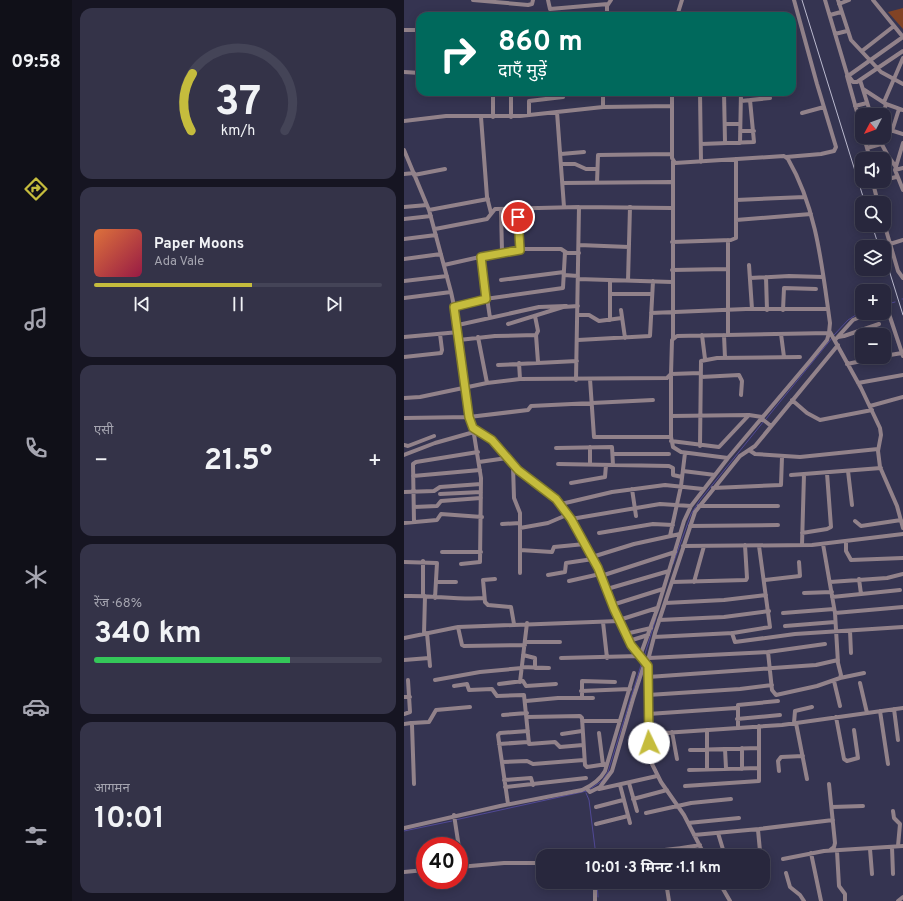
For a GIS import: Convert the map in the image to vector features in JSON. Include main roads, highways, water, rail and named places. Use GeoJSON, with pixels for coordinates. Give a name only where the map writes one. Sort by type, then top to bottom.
{"type":"FeatureCollection","features":[{"type":"Feature","properties":{"kind":"waterway"},"geometry":{"type":"LineString","coordinates":[[891,303],[895,302]]}},
{"type":"Feature","properties":{"kind":"waterway"},"geometry":{"type":"LineString","coordinates":[[834,335],[848,320],[855,316]]}},
{"type":"Feature","properties":{"kind":"waterway"},"geometry":{"type":"LineString","coordinates":[[766,419],[832,338]]}},
{"type":"Feature","properties":{"kind":"waterway"},"geometry":{"type":"LineString","coordinates":[[673,564],[691,514],[700,500],[764,421]]}},
{"type":"Feature","properties":{"kind":"waterway"},"geometry":{"type":"LineString","coordinates":[[644,657],[656,618]]}},
{"type":"Feature","properties":{"kind":"waterway"},"geometry":{"type":"LineString","coordinates":[[590,789],[602,781],[608,772],[642,662]]}},
{"type":"Feature","properties":{"kind":"waterway"},"geometry":{"type":"LineString","coordinates":[[455,820],[587,791]]}},
{"type":"Feature","properties":{"kind":"waterway"},"geometry":{"type":"LineString","coordinates":[[586,793],[589,800],[595,849]]}},
{"type":"Feature","properties":{"kind":"waterway"},"geometry":{"type":"LineString","coordinates":[[404,831],[452,821]]}},
{"type":"Feature","properties":{"kind":"waterway"},"geometry":{"type":"LineString","coordinates":[[597,889],[598,897]]}},
{"type":"Feature","properties":{"kind":"railway"},"geometry":{"type":"LineString","coordinates":[[802,0],[863,196]]}},
{"type":"Feature","properties":{"kind":"railway"},"geometry":{"type":"LineString","coordinates":[[874,232],[877,240]]}},
{"type":"Feature","properties":{"kind":"railway"},"geometry":{"type":"LineString","coordinates":[[891,276],[903,315]]}}]}
